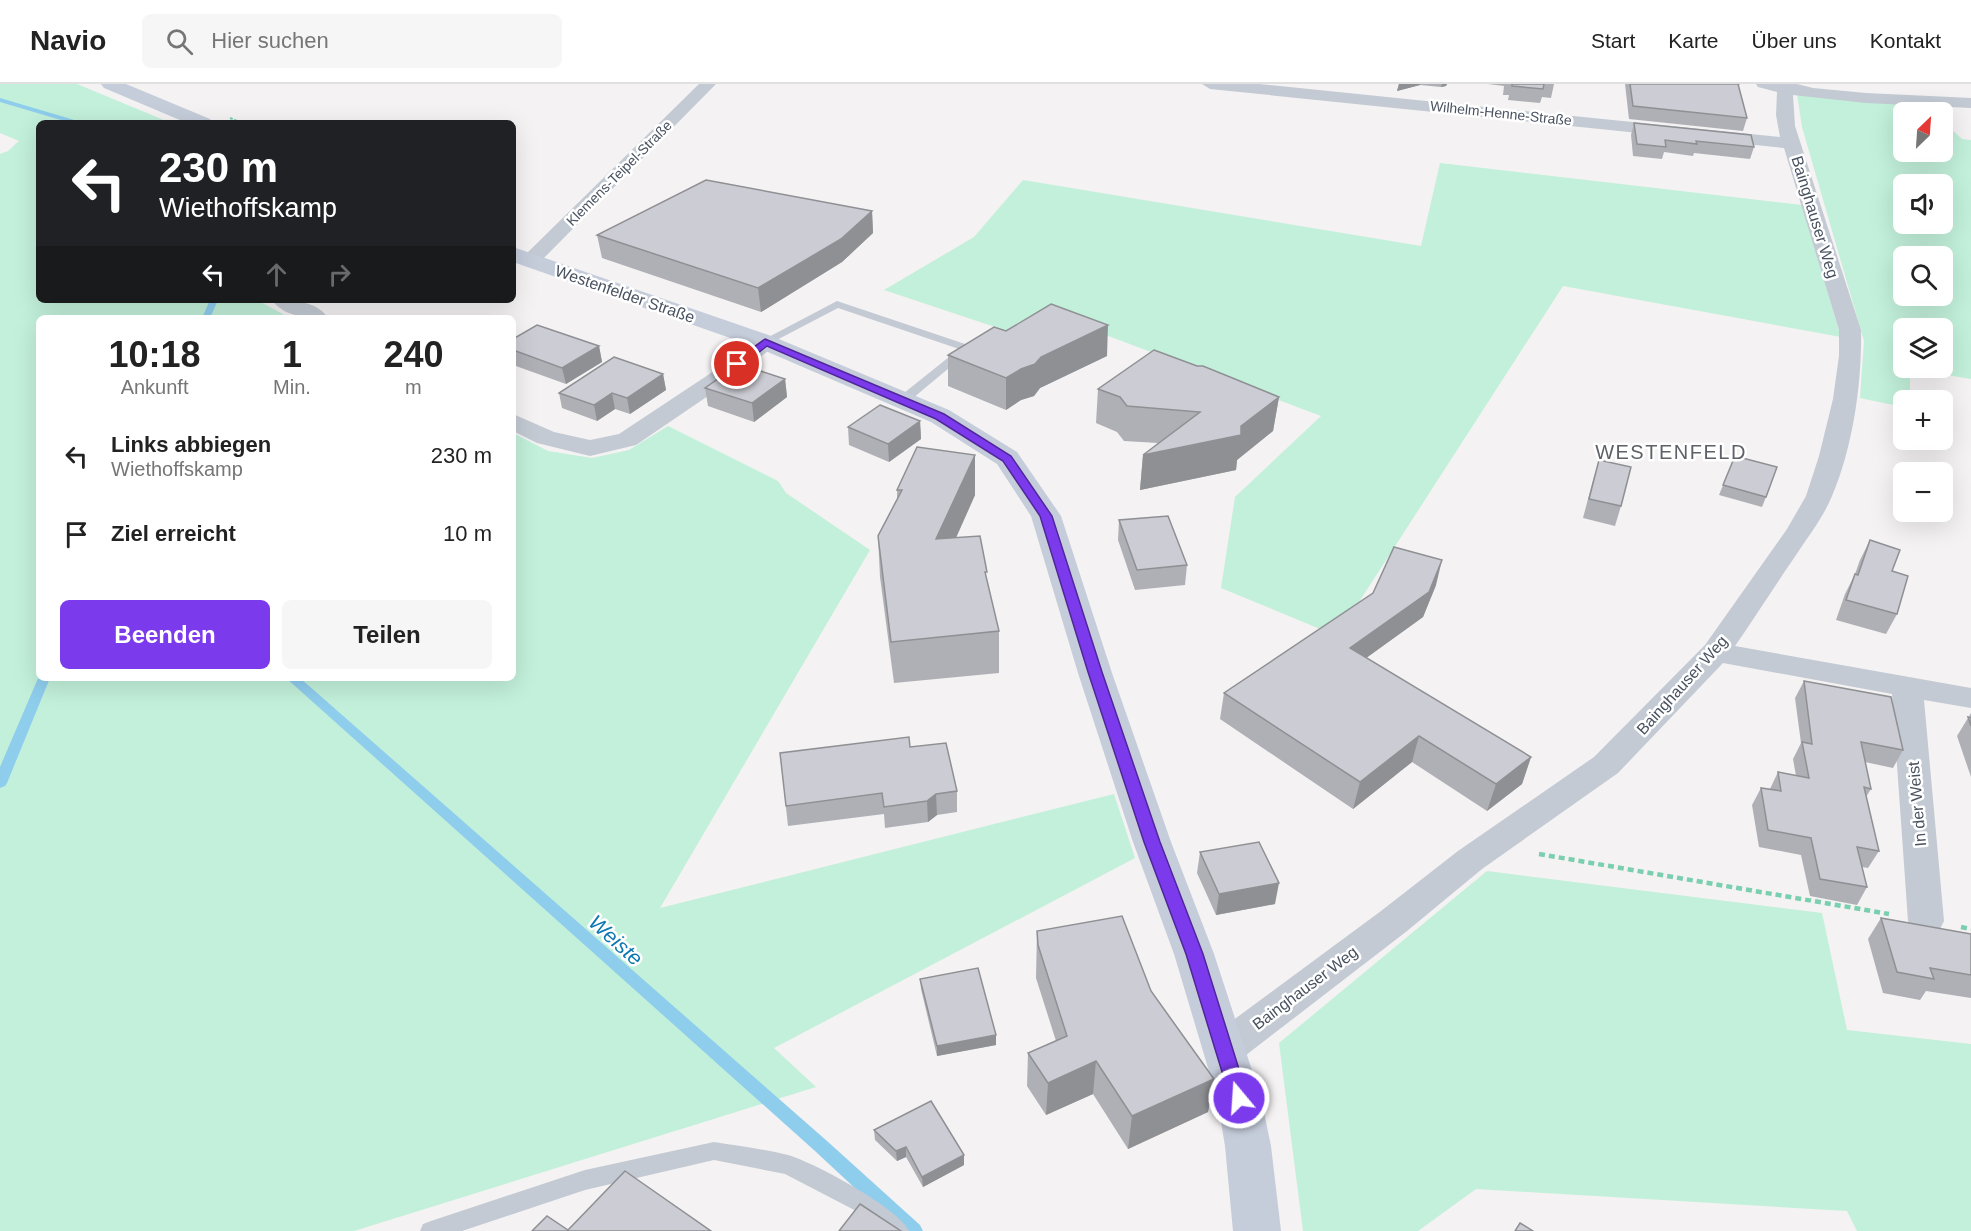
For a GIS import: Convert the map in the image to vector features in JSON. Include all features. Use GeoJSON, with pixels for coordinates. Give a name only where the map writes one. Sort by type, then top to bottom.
{"type":"FeatureCollection","features":[{"type":"Feature","properties":{"kind":"main road"},"geometry":{"type":"LineString","coordinates":[[110,84],[196,120]]}},
{"type":"Feature","properties":{"kind":"main road","name":"Westenfelder Straße"},"geometry":{"type":"LineString","coordinates":[[522,258],[765,342],[940,416],[1007,458],[1046,516],[1152,842],[1194,954],[1241,1108],[1248,1146],[1257,1231]]}},
{"type":"Feature","properties":{"kind":"street","name":"Klemens-Teipel-Straße"},"geometry":{"type":"LineString","coordinates":[[522,258],[708,84]]}},
{"type":"Feature","properties":{"kind":"street","name":"Wilhelm-Henne-Straße"},"geometry":{"type":"LineString","coordinates":[[1210,84],[1791,143]]}},
{"type":"Feature","properties":{"kind":"street","name":"Bainghauser Weg"},"geometry":{"type":"LineString","coordinates":[[1223,1050],[1491,845],[1606,765],[1716,652],[1800,529],[1819,496],[1832,456],[1845,399],[1850,356],[1850,330],[1801,168],[1791,143],[1780,86]]}},
{"type":"Feature","properties":{"kind":"street"},"geometry":{"type":"LineString","coordinates":[[1780,86],[1971,103]]}},
{"type":"Feature","properties":{"kind":"street"},"geometry":{"type":"LineString","coordinates":[[289,303],[311,315]]}},
{"type":"Feature","properties":{"kind":"street"},"geometry":{"type":"LineString","coordinates":[[516,423],[546,438],[590,448],[627,440],[722,376],[765,342]]}},
{"type":"Feature","properties":{"kind":"street"},"geometry":{"type":"LineString","coordinates":[[1716,652],[1971,698]]}},
{"type":"Feature","properties":{"kind":"street","name":"In der Weist"},"geometry":{"type":"LineString","coordinates":[[1907,686],[1926,921]]}},
{"type":"Feature","properties":{"kind":"lane"},"geometry":{"type":"LineString","coordinates":[[765,342],[837,304],[967,348],[903,400]]}},
{"type":"Feature","properties":{"kind":"lane"},"geometry":{"type":"LineString","coordinates":[[431,1231],[585,1180],[714,1150],[788,1166],[870,1207],[898,1231]]}},
{"type":"Feature","properties":{"kind":"path"},"geometry":{"type":"LineString","coordinates":[[1491,845],[1971,928]]}},
{"type":"Feature","properties":{"kind":"green space"},"geometry":{"type":"Polygon","coordinates":[[[0,84],[77,84],[164,120],[36,120],[36,303],[262,303],[284,315],[36,315],[36,681],[516,681],[516,435],[548,451],[592,458],[629,450],[668,426],[778,481],[786,493],[870,550],[660,908],[1114,794],[1135,858],[774,1048],[816,1087],[354,1231],[0,1231],[0,154],[8,151],[19,141],[0,133],[0,84]]]}},
{"type":"Feature","properties":{"kind":"green space"},"geometry":{"type":"Polygon","coordinates":[[[1797,94],[1919,101],[1893,102],[1893,162],[1953,162],[1953,131],[1962,139],[1971,140],[1971,379],[1953,376],[1953,318],[1893,318],[1893,378],[1910,378],[1910,390],[1893,390],[1893,405],[1860,398],[1864,341],[1802,127],[1797,94]]]}},
{"type":"Feature","properties":{"kind":"green space"},"geometry":{"type":"Polygon","coordinates":[[[1440,163],[1802,205],[1841,337],[1563,286],[1337,636],[1221,588],[1235,497],[1321,416],[1050,314],[1016,334],[884,290],[974,237],[1023,180],[1421,246],[1440,163]]]}},
{"type":"Feature","properties":{"kind":"green space"},"geometry":{"type":"Polygon","coordinates":[[[1487,871],[1822,913],[1847,1030],[1971,1044],[1971,1231],[1857,1231],[1847,1211],[1476,1189],[1418,1231],[1303,1231],[1279,1043],[1487,871]]]}},
{"type":"Feature","properties":{"kind":"building"},"geometry":{"type":"Polygon","coordinates":[[[1512,84],[1544,84],[1543,89],[1512,86],[1512,84]]]}},
{"type":"Feature","properties":{"kind":"building"},"geometry":{"type":"Polygon","coordinates":[[[1630,84],[1738,84],[1747,118],[1633,106],[1630,84]]]}},
{"type":"Feature","properties":{"kind":"building"},"geometry":{"type":"Polygon","coordinates":[[[1634,123],[1751,135],[1754,147],[1665,140],[1666,147],[1637,144],[1634,123]]]}},
{"type":"Feature","properties":{"kind":"building"},"geometry":{"type":"Polygon","coordinates":[[[706,180],[872,211],[841,239],[758,288],[597,235],[706,180]]]}},
{"type":"Feature","properties":{"kind":"building"},"geometry":{"type":"Polygon","coordinates":[[[1051,304],[1108,325],[1041,357],[1035,364],[1006,378],[948,355],[994,327],[1006,331],[1051,304]]]}},
{"type":"Feature","properties":{"kind":"building"},"geometry":{"type":"Polygon","coordinates":[[[537,325],[599,346],[562,368],[516,351],[516,337],[537,325]]]}},
{"type":"Feature","properties":{"kind":"building"},"geometry":{"type":"Polygon","coordinates":[[[1154,350],[1197,366],[1203,366],[1279,397],[1241,426],[1241,435],[1143,455],[1200,412],[1127,406],[1120,397],[1098,389],[1154,350]]]}},
{"type":"Feature","properties":{"kind":"building"},"geometry":{"type":"Polygon","coordinates":[[[614,357],[663,374],[627,398],[612,393],[594,405],[559,393],[614,357]]]}},
{"type":"Feature","properties":{"kind":"building"},"geometry":{"type":"Polygon","coordinates":[[[739,364],[785,379],[752,403],[705,388],[739,364]]]}},
{"type":"Feature","properties":{"kind":"building"},"geometry":{"type":"Polygon","coordinates":[[[880,405],[920,421],[888,444],[848,427],[880,405]]]}},
{"type":"Feature","properties":{"kind":"building"},"geometry":{"type":"Polygon","coordinates":[[[917,447],[975,455],[936,539],[980,536],[987,572],[985,572],[999,631],[891,642],[878,536],[902,490],[897,490],[917,447]]]}},
{"type":"Feature","properties":{"kind":"building"},"geometry":{"type":"Polygon","coordinates":[[[1735,456],[1777,467],[1766,497],[1723,485],[1735,456]]]}},
{"type":"Feature","properties":{"kind":"building"},"geometry":{"type":"Polygon","coordinates":[[[1599,460],[1631,467],[1621,506],[1589,499],[1599,460]]]}},
{"type":"Feature","properties":{"kind":"building"},"geometry":{"type":"Polygon","coordinates":[[[1168,516],[1187,565],[1137,570],[1119,520],[1168,516]]]}},
{"type":"Feature","properties":{"kind":"building"},"geometry":{"type":"Polygon","coordinates":[[[1870,540],[1900,550],[1892,571],[1908,576],[1897,614],[1846,600],[1855,574],[1858,575],[1870,540]]]}},
{"type":"Feature","properties":{"kind":"building"},"geometry":{"type":"Polygon","coordinates":[[[1394,547],[1442,560],[1429,592],[1350,648],[1531,757],[1496,784],[1419,736],[1360,782],[1224,693],[1373,593],[1394,547]]]}},
{"type":"Feature","properties":{"kind":"building"},"geometry":{"type":"Polygon","coordinates":[[[1804,681],[1891,697],[1903,750],[1861,742],[1871,789],[1864,787],[1879,851],[1857,847],[1867,887],[1820,879],[1811,838],[1768,830],[1761,788],[1781,791],[1778,772],[1809,778],[1802,742],[1812,744],[1804,681]]]}},
{"type":"Feature","properties":{"kind":"building"},"geometry":{"type":"Polygon","coordinates":[[[909,737],[910,747],[946,743],[957,791],[936,794],[927,801],[884,807],[882,793],[786,806],[780,753],[909,737]]]}},
{"type":"Feature","properties":{"kind":"building"},"geometry":{"type":"Polygon","coordinates":[[[1259,842],[1279,883],[1219,894],[1200,852],[1259,842]]]}},
{"type":"Feature","properties":{"kind":"building"},"geometry":{"type":"Polygon","coordinates":[[[1122,916],[1151,991],[1214,1079],[1132,1116],[1096,1061],[1048,1083],[1028,1053],[1067,1036],[1038,945],[1037,931],[1122,916]]]}},
{"type":"Feature","properties":{"kind":"building"},"geometry":{"type":"Polygon","coordinates":[[[1881,918],[1971,934],[1971,975],[1930,968],[1934,979],[1897,972],[1881,918]]]}},
{"type":"Feature","properties":{"kind":"building"},"geometry":{"type":"Polygon","coordinates":[[[978,968],[996,1035],[937,1046],[920,979],[978,968]]]}},
{"type":"Feature","properties":{"kind":"building"},"geometry":{"type":"Polygon","coordinates":[[[931,1101],[964,1155],[922,1177],[906,1147],[896,1151],[874,1130],[931,1101]]]}},
{"type":"Feature","properties":{"kind":"building"},"geometry":{"type":"Polygon","coordinates":[[[625,1171],[711,1231],[532,1231],[547,1216],[568,1230],[625,1171]]]}},
{"type":"Feature","properties":{"kind":"building"},"geometry":{"type":"Polygon","coordinates":[[[860,1204],[901,1231],[839,1231],[860,1204]]]}},
{"type":"Feature","properties":{"kind":"building"},"geometry":{"type":"Polygon","coordinates":[[[1520,1223],[1533,1231],[1515,1231],[1520,1223]]]}},
{"type":"Feature","properties":{"kind":"waterway"},"geometry":{"type":"LineString","coordinates":[[0,100],[69,120]]}},
{"type":"Feature","properties":{"kind":"waterway"},"geometry":{"type":"LineString","coordinates":[[207,315],[213,303]]}},
{"type":"Feature","properties":{"kind":"waterway"},"geometry":{"type":"LineString","coordinates":[[0,783],[43,681]]}},
{"type":"Feature","properties":{"kind":"waterway","name":"Weiste"},"geometry":{"type":"LineString","coordinates":[[295,681],[914,1231]]}},
{"type":"Feature","properties":{"kind":"district","name":"WESTENFELD"},"geometry":{"type":"Point","coordinates":[1671,452]}},
{"type":"Feature","properties":{"kind":"route"},"geometry":{"type":"LineString","coordinates":[[737,364],[765,342],[940,416],[1007,458],[1046,516],[1152,842],[1194,954],[1239,1098]]}}]}
